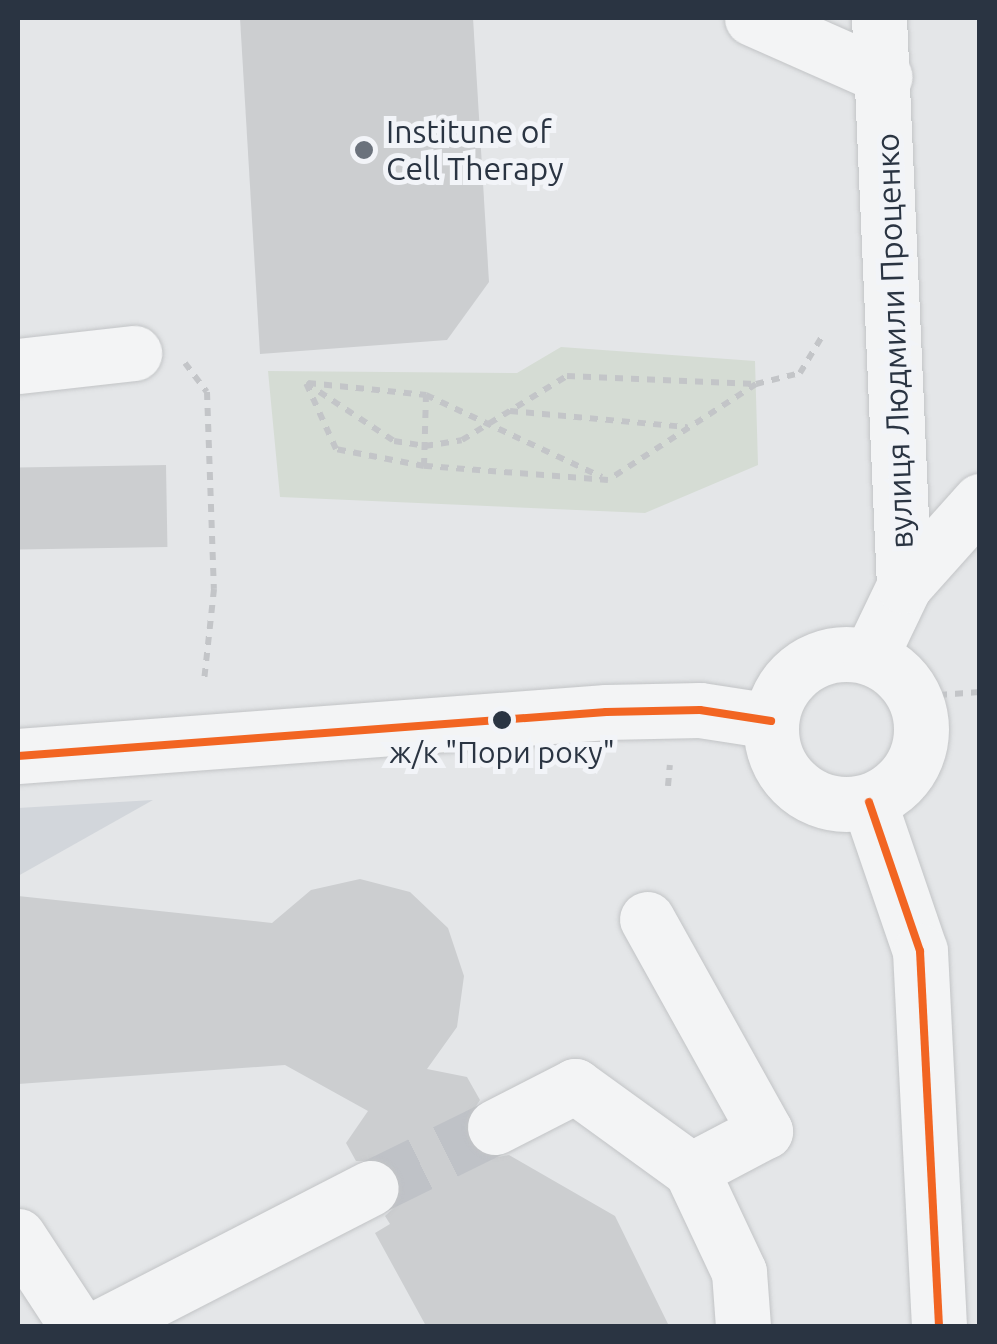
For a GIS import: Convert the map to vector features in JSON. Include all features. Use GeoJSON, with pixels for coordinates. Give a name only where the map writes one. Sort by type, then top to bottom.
{"type":"FeatureCollection","features":[{"type":"Feature","properties":{"kind":"street"},"geometry":{"type":"LineString","coordinates":[[752,18],[884,77]]}},
{"type":"Feature","properties":{"kind":"street","name":"вулиця Людмили Проценко"},"geometry":{"type":"LineString","coordinates":[[870,657],[904,586],[888,331],[884,77],[879,18]]}},
{"type":"Feature","properties":{"kind":"street"},"geometry":{"type":"LineString","coordinates":[[18,366],[134,354]]}},
{"type":"Feature","properties":{"kind":"street"},"geometry":{"type":"LineString","coordinates":[[904,586],[980,502]]}},
{"type":"Feature","properties":{"kind":"street"},"geometry":{"type":"LineString","coordinates":[[823,657],[870,657],[908,685],[922,729],[907,774],[869,802],[846,805],[801,791],[774,752],[772,721],[785,684],[802,667],[823,657]]}},
{"type":"Feature","properties":{"kind":"street"},"geometry":{"type":"LineString","coordinates":[[18,756],[606,712],[700,710],[772,721]]}},
{"type":"Feature","properties":{"kind":"street"},"geometry":{"type":"LineString","coordinates":[[869,802],[920,951],[939,1326]]}},
{"type":"Feature","properties":{"kind":"street"},"geometry":{"type":"LineString","coordinates":[[647,919],[765,1131],[692,1170]]}},
{"type":"Feature","properties":{"kind":"street"},"geometry":{"type":"LineString","coordinates":[[494,1126],[576,1086],[692,1170],[740,1272],[743,1326]]}},
{"type":"Feature","properties":{"kind":"street"},"geometry":{"type":"LineString","coordinates":[[102,1326],[371,1188]]}},
{"type":"Feature","properties":{"kind":"street"},"geometry":{"type":"LineString","coordinates":[[18,1236],[77,1326]]}},
{"type":"Feature","properties":{"kind":"path"},"geometry":{"type":"LineString","coordinates":[[306,383],[394,441],[425,446],[462,440],[568,376],[756,384],[800,373],[824,333]]}},
{"type":"Feature","properties":{"kind":"path"},"geometry":{"type":"LineString","coordinates":[[134,354],[192,364],[207,392],[214,589],[204,682]]}},
{"type":"Feature","properties":{"kind":"path"},"geometry":{"type":"LineString","coordinates":[[306,383],[336,449],[424,466],[608,480],[756,384]]}},
{"type":"Feature","properties":{"kind":"path"},"geometry":{"type":"LineString","coordinates":[[306,383],[426,396],[608,480]]}},
{"type":"Feature","properties":{"kind":"path"},"geometry":{"type":"LineString","coordinates":[[424,466],[426,396]]}},
{"type":"Feature","properties":{"kind":"path"},"geometry":{"type":"LineString","coordinates":[[509,411],[688,427]]}},
{"type":"Feature","properties":{"kind":"path"},"geometry":{"type":"LineString","coordinates":[[939,695],[980,692]]}},
{"type":"Feature","properties":{"kind":"shaded area"},"geometry":{"type":"Polygon","coordinates":[[[561,347],[755,361],[758,465],[645,513],[280,497],[268,371],[517,373],[561,347]]]}},
{"type":"Feature","properties":{"kind":"shaded area"},"geometry":{"type":"Polygon","coordinates":[[[153,800],[18,876],[18,808],[153,800]]]}},
{"type":"Feature","properties":{"kind":"building","name":"Institune of Cell Therapy"},"geometry":{"type":"Polygon","coordinates":[[[240,18],[473,18],[489,282],[447,340],[260,354],[240,18]]]}},
{"type":"Feature","properties":{"kind":"building"},"geometry":{"type":"Polygon","coordinates":[[[166,465],[167,547],[19,550],[18,468],[166,465]]]}},
{"type":"Feature","properties":{"kind":"building"},"geometry":{"type":"Polygon","coordinates":[[[360,879],[410,892],[448,928],[464,976],[457,1027],[427,1069],[467,1077],[480,1100],[464,1124],[468,1142],[492,1158],[509,1155],[615,1216],[669,1326],[426,1326],[375,1233],[390,1224],[385,1216],[398,1204],[399,1175],[387,1161],[356,1161],[346,1143],[368,1111],[285,1065],[18,1084],[18,896],[272,923],[311,890],[360,879]]]}},
{"type":"Feature","properties":{"kind":"tunnel"},"geometry":{"type":"LineString","coordinates":[[371,1188],[495,1127]]}},
{"type":"Feature","properties":{"kind":"transit line"},"geometry":{"type":"LineString","coordinates":[[18,756],[606,712],[700,710],[771,721]]}},
{"type":"Feature","properties":{"kind":"transit line"},"geometry":{"type":"LineString","coordinates":[[869,802],[920,951],[939,1326]]}},
{"type":"Feature","properties":{"kind":"place","name":"Institune of Cell Therapy"},"geometry":{"type":"Point","coordinates":[364,150]}},
{"type":"Feature","properties":{"kind":"place","name":"ж/к \"Пори року\""},"geometry":{"type":"Point","coordinates":[502,720]}}]}
